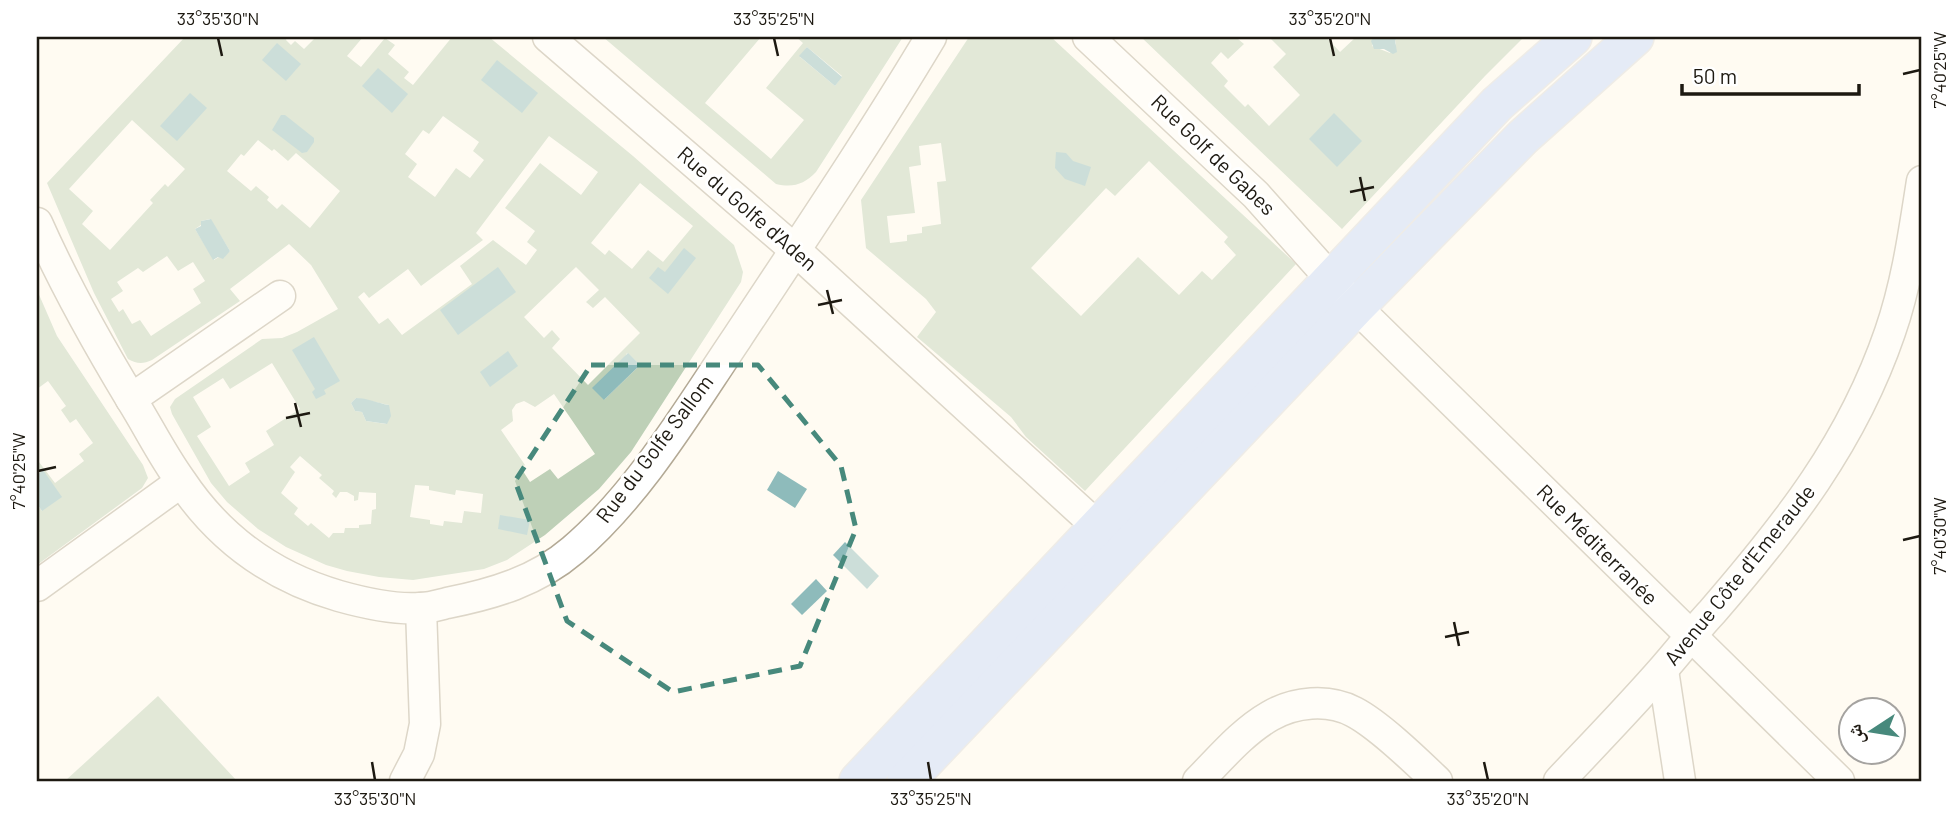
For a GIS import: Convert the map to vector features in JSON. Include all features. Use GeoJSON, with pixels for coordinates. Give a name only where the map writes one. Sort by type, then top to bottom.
{"type":"FeatureCollection","features":[{"type":"Feature","properties":{"kind":"main road"},"geometry":{"type":"LineString","coordinates":[[858,781],[1497,104],[1573,37]]}},
{"type":"Feature","properties":{"kind":"main road"},"geometry":{"type":"LineString","coordinates":[[906,781],[1356,307],[1523,137],[1635,37]]}},
{"type":"Feature","properties":{"kind":"street","name":"Rue du Golfe d'Aden"},"geometry":{"type":"LineString","coordinates":[[548,37],[794,249],[1098,527]]}},
{"type":"Feature","properties":{"kind":"street","name":"Rue du Golfe Sallom"},"geometry":{"type":"LineString","coordinates":[[37,223],[84,321],[181,482],[233,541],[283,575],[346,598],[421,608],[500,590],[540,573],[573,550],[622,498],[674,430],[878,123],[931,37]]}},
{"type":"Feature","properties":{"kind":"street","name":"Rue Golf de Gabes"},"geometry":{"type":"LineString","coordinates":[[1088,37],[1256,195],[1333,278],[1356,307]]}},
{"type":"Feature","properties":{"kind":"street","name":"Avenue Côte d'Emeraude"},"geometry":{"type":"LineString","coordinates":[[1559,781],[1663,670],[1775,538],[1821,475],[1910,307],[1922,181]]}},
{"type":"Feature","properties":{"kind":"street"},"geometry":{"type":"LineString","coordinates":[[131,399],[280,296]]}},
{"type":"Feature","properties":{"kind":"street","name":"Rue Méditerranée"},"geometry":{"type":"LineString","coordinates":[[1356,307],[1839,781]]}},
{"type":"Feature","properties":{"kind":"street"},"geometry":{"type":"LineString","coordinates":[[37,586],[181,482]]}},
{"type":"Feature","properties":{"kind":"street"},"geometry":{"type":"LineString","coordinates":[[405,781],[419,754],[425,724],[421,608]]}},
{"type":"Feature","properties":{"kind":"street"},"geometry":{"type":"LineString","coordinates":[[1663,670],[1680,781]]}},
{"type":"Feature","properties":{"kind":"street"},"geometry":{"type":"LineString","coordinates":[[1198,781],[1254,726],[1288,708],[1318,703],[1353,711],[1404,750],[1437,781]]}},
{"type":"Feature","properties":{"kind":"highlighted area"},"geometry":{"type":"Polygon","coordinates":[[[591,365],[758,365],[841,466],[856,529],[800,666],[673,692],[567,621],[515,481],[591,365]]]}},
{"type":"Feature","properties":{"kind":"green space"},"geometry":{"type":"Polygon","coordinates":[[[185,37],[287,37],[286,40],[291,45],[295,41],[304,49],[316,37],[363,37],[347,56],[361,67],[385,38],[395,45],[388,54],[409,72],[404,78],[413,85],[452,37],[489,37],[633,156],[734,245],[743,272],[741,282],[631,452],[599,489],[545,535],[507,560],[484,569],[413,580],[379,577],[326,565],[286,547],[258,529],[227,502],[211,483],[170,407],[175,399],[262,339],[282,338],[338,309],[311,265],[289,244],[230,289],[240,301],[152,360],[134,362],[128,359],[94,293],[47,183],[185,37]],[[443,116],[429,134],[423,130],[405,154],[417,164],[408,177],[435,197],[456,168],[470,178],[484,160],[473,151],[479,142],[443,116]],[[132,120],[69,189],[93,211],[82,224],[110,250],[153,203],[150,200],[165,184],[168,187],[185,169],[132,120]],[[549,136],[476,233],[483,240],[421,286],[408,269],[369,298],[364,292],[358,297],[379,324],[388,318],[402,335],[472,284],[460,266],[493,240],[526,265],[537,250],[527,242],[535,231],[505,208],[540,163],[581,195],[598,172],[549,136]],[[258,140],[244,156],[241,154],[227,171],[251,191],[256,186],[269,197],[267,200],[277,209],[282,204],[310,228],[340,191],[296,153],[288,161],[258,140]],[[640,183],[591,243],[605,255],[609,250],[632,269],[648,250],[663,262],[693,226],[640,183]],[[210,219],[201,221],[201,225],[195,229],[214,260],[224,258],[230,251],[210,219]],[[167,256],[143,272],[138,268],[117,282],[123,291],[111,299],[119,312],[123,309],[132,324],[140,320],[151,336],[201,303],[193,289],[205,281],[193,262],[178,271],[167,256]],[[576,267],[524,317],[544,338],[552,330],[560,339],[552,348],[588,385],[640,333],[605,297],[593,308],[586,302],[599,290],[576,267]],[[627,353],[604,400],[640,365],[627,353]],[[272,363],[230,389],[223,378],[193,397],[211,427],[197,436],[229,486],[250,472],[245,463],[274,445],[266,431],[300,409],[272,363]],[[554,394],[535,407],[524,401],[516,404],[512,410],[513,421],[501,430],[525,465],[521,468],[530,482],[550,469],[558,479],[595,454],[554,394]],[[356,398],[351,403],[355,411],[362,412],[366,421],[386,424],[389,405],[356,398]],[[300,456],[290,467],[295,472],[281,493],[298,508],[294,514],[308,526],[311,523],[329,538],[333,533],[344,533],[345,528],[359,528],[359,525],[371,524],[372,510],[376,509],[376,493],[359,492],[358,500],[354,501],[354,496],[340,492],[336,498],[332,494],[334,491],[319,478],[322,475],[300,456]],[[415,485],[410,517],[430,520],[430,524],[443,526],[444,521],[462,523],[464,511],[481,513],[483,494],[456,490],[455,495],[429,490],[429,486],[415,485]]]}},
{"type":"Feature","properties":{"kind":"green space"},"geometry":{"type":"Polygon","coordinates":[[[603,37],[761,37],[705,103],[771,159],[804,120],[766,88],[803,43],[796,37],[903,37],[816,172],[798,184],[776,184],[603,37]],[[807,47],[800,57],[835,86],[842,76],[807,47]]]}},
{"type":"Feature","properties":{"kind":"green space"},"geometry":{"type":"Polygon","coordinates":[[[969,37],[1051,37],[1296,264],[1085,491],[1026,437],[1011,417],[917,337],[936,312],[926,299],[866,248],[861,200],[969,37]],[[941,143],[919,146],[921,165],[909,167],[915,213],[887,216],[890,243],[907,241],[907,235],[922,233],[922,227],[941,224],[937,182],[946,181],[941,143]],[[1149,161],[1115,196],[1106,188],[1031,268],[1081,316],[1138,257],[1179,295],[1202,271],[1212,280],[1236,255],[1224,242],[1228,237],[1149,161]]]}},
{"type":"Feature","properties":{"kind":"green space"},"geometry":{"type":"Polygon","coordinates":[[[1141,37],[1239,37],[1244,44],[1228,59],[1221,52],[1211,63],[1228,81],[1224,86],[1245,107],[1248,104],[1269,126],[1300,95],[1273,67],[1286,54],[1269,37],[1326,37],[1340,52],[1356,37],[1374,37],[1372,46],[1390,53],[1396,44],[1395,40],[1402,37],[1524,37],[1342,229],[1141,37]]]}},
{"type":"Feature","properties":{"kind":"green space"},"geometry":{"type":"Polygon","coordinates":[[[37,290],[57,336],[143,465],[148,478],[142,488],[37,565],[37,504],[42,511],[43,470],[37,475],[37,464],[39,462],[55,483],[84,461],[79,454],[93,443],[76,419],[70,423],[61,410],[66,406],[48,381],[37,389],[37,290]]]}},
{"type":"Feature","properties":{"kind":"green space"},"geometry":{"type":"Polygon","coordinates":[[[158,696],[237,781],[65,781],[158,696]]]}},
{"type":"Feature","properties":{"kind":"water"},"geometry":{"type":"Polygon","coordinates":[[[1374,37],[1402,37],[1395,40],[1397,52],[1393,54],[1384,49],[1374,49],[1371,41],[1374,37]]]}},
{"type":"Feature","properties":{"kind":"water"},"geometry":{"type":"Polygon","coordinates":[[[277,43],[301,64],[286,81],[262,60],[277,43]]]}},
{"type":"Feature","properties":{"kind":"water"},"geometry":{"type":"Polygon","coordinates":[[[807,47],[842,77],[835,86],[799,56],[807,47]]]}},
{"type":"Feature","properties":{"kind":"water"},"geometry":{"type":"Polygon","coordinates":[[[497,60],[538,93],[522,113],[481,80],[497,60]]]}},
{"type":"Feature","properties":{"kind":"water"},"geometry":{"type":"Polygon","coordinates":[[[378,68],[408,94],[392,113],[362,86],[378,68]]]}},
{"type":"Feature","properties":{"kind":"water"},"geometry":{"type":"Polygon","coordinates":[[[190,93],[207,108],[177,141],[160,126],[190,93]]]}},
{"type":"Feature","properties":{"kind":"water"},"geometry":{"type":"Polygon","coordinates":[[[1334,113],[1362,141],[1337,167],[1309,139],[1334,113]]]}},
{"type":"Feature","properties":{"kind":"water"},"geometry":{"type":"Polygon","coordinates":[[[281,115],[285,115],[314,138],[307,152],[302,153],[272,130],[281,115]]]}},
{"type":"Feature","properties":{"kind":"water"},"geometry":{"type":"Polygon","coordinates":[[[1056,152],[1066,153],[1073,161],[1091,167],[1085,186],[1065,179],[1055,168],[1056,152]]]}},
{"type":"Feature","properties":{"kind":"water"},"geometry":{"type":"Polygon","coordinates":[[[211,219],[230,251],[223,259],[218,257],[213,260],[195,229],[201,226],[201,221],[211,219]]]}},
{"type":"Feature","properties":{"kind":"water"},"geometry":{"type":"Polygon","coordinates":[[[684,248],[696,258],[668,294],[649,278],[658,267],[665,272],[684,248]]]}},
{"type":"Feature","properties":{"kind":"water"},"geometry":{"type":"Polygon","coordinates":[[[498,267],[516,292],[458,335],[440,310],[498,267]]]}},
{"type":"Feature","properties":{"kind":"water"},"geometry":{"type":"Polygon","coordinates":[[[314,337],[340,381],[324,390],[326,394],[316,399],[312,392],[315,389],[292,350],[314,337]]]}},
{"type":"Feature","properties":{"kind":"water"},"geometry":{"type":"Polygon","coordinates":[[[508,351],[518,366],[490,387],[480,372],[508,351]]]}},
{"type":"Feature","properties":{"kind":"water"},"geometry":{"type":"Polygon","coordinates":[[[628,353],[640,365],[604,400],[592,388],[628,353]]]}},
{"type":"Feature","properties":{"kind":"water"},"geometry":{"type":"Polygon","coordinates":[[[356,398],[389,405],[391,416],[387,424],[366,421],[362,412],[355,411],[351,403],[356,398]]]}},
{"type":"Feature","properties":{"kind":"water"},"geometry":{"type":"Polygon","coordinates":[[[43,470],[62,497],[42,511],[37,504],[37,475],[43,470]]]}},
{"type":"Feature","properties":{"kind":"water"},"geometry":{"type":"Polygon","coordinates":[[[778,471],[807,489],[795,508],[767,490],[778,471]]]}},
{"type":"Feature","properties":{"kind":"water"},"geometry":{"type":"Polygon","coordinates":[[[500,515],[530,520],[527,535],[498,529],[500,515]]]}},
{"type":"Feature","properties":{"kind":"water"},"geometry":{"type":"Polygon","coordinates":[[[845,542],[879,576],[867,589],[833,555],[845,542]]]}},
{"type":"Feature","properties":{"kind":"water"},"geometry":{"type":"Polygon","coordinates":[[[816,579],[827,591],[802,615],[791,604],[816,579]]]}}]}
